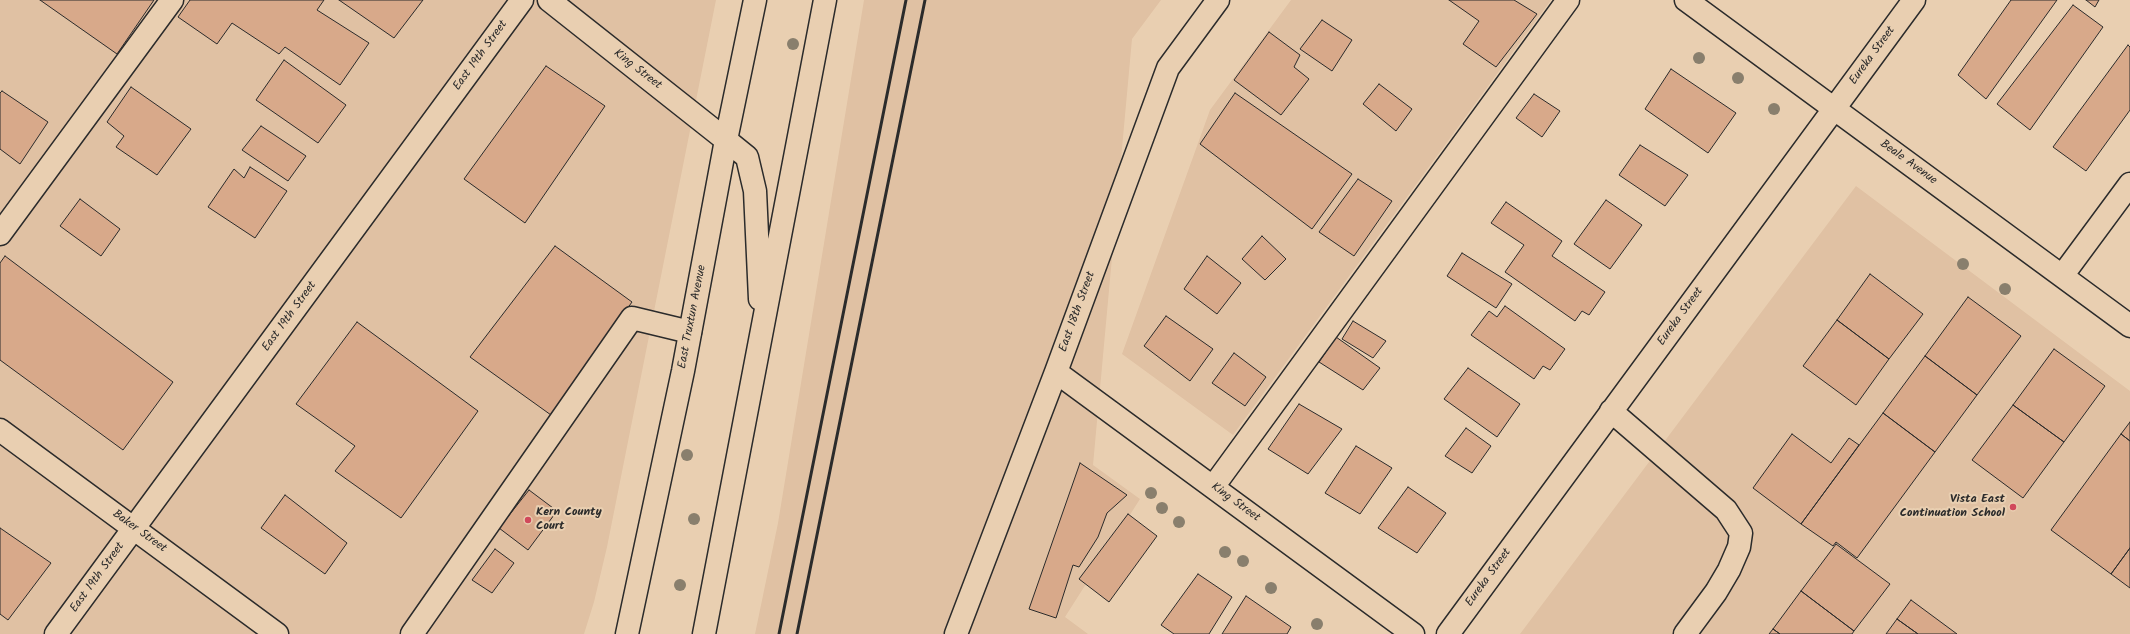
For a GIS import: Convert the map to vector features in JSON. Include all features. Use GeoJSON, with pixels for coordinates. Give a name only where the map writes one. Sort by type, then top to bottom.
{"type":"FeatureCollection","features":[{"type":"Feature","properties":{"kind":"street"},"geometry":{"type":"LineString","coordinates":[[0,234],[172,0]]}},
{"type":"Feature","properties":{"kind":"street","name":"East 19th Street"},"geometry":{"type":"LineString","coordinates":[[56,634],[522,0]]}},
{"type":"Feature","properties":{"kind":"street","name":"King Street"},"geometry":{"type":"LineString","coordinates":[[549,0],[747,157],[755,191],[761,336]]}},
{"type":"Feature","properties":{"kind":"street","name":"East Truxtun Avenue"},"geometry":{"type":"LineString","coordinates":[[627,634],[690,332],[726,140],[755,0]]}},
{"type":"Feature","properties":{"kind":"street"},"geometry":{"type":"LineString","coordinates":[[704,634],[825,0]]}},
{"type":"Feature","properties":{"kind":"street","name":"East 18th Street"},"geometry":{"type":"LineString","coordinates":[[956,634],[1056,372],[1168,68],[1218,0]]}},
{"type":"Feature","properties":{"kind":"street"},"geometry":{"type":"LineString","coordinates":[[1213,487],[1568,0]]}},
{"type":"Feature","properties":{"kind":"street","name":"Beale Avenue"},"geometry":{"type":"LineString","coordinates":[[1686,0],[2130,326]]}},
{"type":"Feature","properties":{"kind":"street","name":"Eureka Street"},"geometry":{"type":"LineString","coordinates":[[1448,634],[1914,0]]}},
{"type":"Feature","properties":{"kind":"street"},"geometry":{"type":"LineString","coordinates":[[2062,276],[2130,184]]}},
{"type":"Feature","properties":{"kind":"street"},"geometry":{"type":"LineString","coordinates":[[412,634],[632,318],[690,332]]}},
{"type":"Feature","properties":{"kind":"street","name":"King Street"},"geometry":{"type":"LineString","coordinates":[[1056,372],[1413,634]]}},
{"type":"Feature","properties":{"kind":"street"},"geometry":{"type":"LineString","coordinates":[[1612,411],[1726,510],[1741,533],[1739,546],[1729,570],[1716,592],[1685,634]]}},
{"type":"Feature","properties":{"kind":"street","name":"Baker Street"},"geometry":{"type":"LineString","coordinates":[[0,430],[277,634]]}},
{"type":"Feature","properties":{"kind":"street"},"geometry":{"type":"LineString","coordinates":[[618,634],[639,576]]}},
{"type":"Feature","properties":{"kind":"shaded area"},"geometry":{"type":"Polygon","coordinates":[[[0,0],[716,0],[607,547],[594,602],[584,634],[0,634],[0,0]]]}},
{"type":"Feature","properties":{"kind":"shaded area"},"geometry":{"type":"Polygon","coordinates":[[[864,0],[1161,0],[1132,39],[1093,465],[1140,499],[1065,617],[1088,634],[755,634],[778,523],[864,0]]]}},
{"type":"Feature","properties":{"kind":"shaded area"},"geometry":{"type":"Polygon","coordinates":[[[1291,0],[1551,0],[1233,435],[1122,354],[1210,110],[1291,0]]]}},
{"type":"Feature","properties":{"kind":"shaded area"},"geometry":{"type":"Polygon","coordinates":[[[1856,186],[2130,391],[2130,634],[1520,634],[1856,186]]]}},
{"type":"Feature","properties":{"kind":"building"},"geometry":{"type":"Polygon","coordinates":[[[40,0],[154,0],[117,54],[40,0]]]}},
{"type":"Feature","properties":{"kind":"building"},"geometry":{"type":"Polygon","coordinates":[[[190,0],[324,0],[317,10],[369,43],[340,85],[285,47],[279,54],[232,23],[217,44],[178,17],[190,0]]]}},
{"type":"Feature","properties":{"kind":"building"},"geometry":{"type":"Polygon","coordinates":[[[339,0],[423,0],[394,38],[339,0]]]}},
{"type":"Feature","properties":{"kind":"building"},"geometry":{"type":"Polygon","coordinates":[[[1449,0],[1514,0],[1537,14],[1496,67],[1463,44],[1479,21],[1449,0]]]}},
{"type":"Feature","properties":{"kind":"building"},"geometry":{"type":"Polygon","coordinates":[[[2011,0],[2057,0],[1986,99],[1958,75],[2011,0]]]}},
{"type":"Feature","properties":{"kind":"building"},"geometry":{"type":"Polygon","coordinates":[[[2086,0],[2099,0],[2095,7],[2086,0]]]}},
{"type":"Feature","properties":{"kind":"building"},"geometry":{"type":"Polygon","coordinates":[[[2073,5],[2103,27],[2030,130],[1997,104],[2073,5]]]}},
{"type":"Feature","properties":{"kind":"building"},"geometry":{"type":"Polygon","coordinates":[[[1322,20],[1352,40],[1332,71],[1300,49],[1322,20]]]}},
{"type":"Feature","properties":{"kind":"building"},"geometry":{"type":"Polygon","coordinates":[[[1269,32],[1300,55],[1294,67],[1309,79],[1281,115],[1234,80],[1269,32]]]}},
{"type":"Feature","properties":{"kind":"building"},"geometry":{"type":"Polygon","coordinates":[[[2128,45],[2130,47],[2130,110],[2086,171],[2053,147],[2128,45]]]}},
{"type":"Feature","properties":{"kind":"building"},"geometry":{"type":"Polygon","coordinates":[[[284,60],[346,105],[318,143],[256,100],[284,60]]]}},
{"type":"Feature","properties":{"kind":"building"},"geometry":{"type":"Polygon","coordinates":[[[546,66],[605,106],[525,223],[464,179],[546,66]]]}},
{"type":"Feature","properties":{"kind":"building"},"geometry":{"type":"Polygon","coordinates":[[[1671,69],[1736,113],[1708,153],[1645,109],[1671,69]]]}},
{"type":"Feature","properties":{"kind":"building"},"geometry":{"type":"Polygon","coordinates":[[[1379,84],[1412,109],[1396,131],[1363,104],[1379,84]]]}},
{"type":"Feature","properties":{"kind":"building"},"geometry":{"type":"Polygon","coordinates":[[[131,87],[191,129],[157,175],[116,147],[124,136],[107,122],[131,87]]]}},
{"type":"Feature","properties":{"kind":"building"},"geometry":{"type":"Polygon","coordinates":[[[2,91],[48,122],[20,164],[0,149],[0,93],[2,91]]]}},
{"type":"Feature","properties":{"kind":"building"},"geometry":{"type":"Polygon","coordinates":[[[1235,93],[1352,174],[1312,229],[1200,144],[1235,93]]]}},
{"type":"Feature","properties":{"kind":"building"},"geometry":{"type":"Polygon","coordinates":[[[1534,94],[1560,111],[1542,137],[1516,118],[1534,94]]]}},
{"type":"Feature","properties":{"kind":"building"},"geometry":{"type":"Polygon","coordinates":[[[261,126],[306,156],[288,181],[242,150],[261,126]]]}},
{"type":"Feature","properties":{"kind":"building"},"geometry":{"type":"Polygon","coordinates":[[[1640,145],[1688,175],[1665,206],[1619,175],[1640,145]]]}},
{"type":"Feature","properties":{"kind":"building"},"geometry":{"type":"Polygon","coordinates":[[[250,167],[287,191],[255,238],[208,207],[234,169],[244,178],[250,167]]]}},
{"type":"Feature","properties":{"kind":"building"},"geometry":{"type":"Polygon","coordinates":[[[1358,179],[1392,201],[1354,256],[1319,232],[1358,179]]]}},
{"type":"Feature","properties":{"kind":"building"},"geometry":{"type":"Polygon","coordinates":[[[80,199],[120,229],[101,256],[60,226],[80,199]]]}},
{"type":"Feature","properties":{"kind":"building"},"geometry":{"type":"Polygon","coordinates":[[[1606,200],[1642,225],[1610,269],[1574,244],[1606,200]]]}},
{"type":"Feature","properties":{"kind":"building"},"geometry":{"type":"Polygon","coordinates":[[[1506,202],[1562,241],[1552,256],[1605,292],[1589,315],[1582,311],[1575,321],[1505,272],[1524,245],[1491,223],[1506,202]]]}},
{"type":"Feature","properties":{"kind":"building"},"geometry":{"type":"Polygon","coordinates":[[[1262,236],[1286,259],[1265,280],[1242,259],[1262,236]]]}},
{"type":"Feature","properties":{"kind":"building"},"geometry":{"type":"Polygon","coordinates":[[[555,246],[632,302],[551,415],[470,357],[555,246]]]}},
{"type":"Feature","properties":{"kind":"building"},"geometry":{"type":"Polygon","coordinates":[[[1462,253],[1512,284],[1496,308],[1447,276],[1462,253]]]}},
{"type":"Feature","properties":{"kind":"building"},"geometry":{"type":"Polygon","coordinates":[[[5,256],[173,382],[123,450],[0,360],[0,263],[5,256]]]}},
{"type":"Feature","properties":{"kind":"building"},"geometry":{"type":"Polygon","coordinates":[[[1207,256],[1241,283],[1217,314],[1184,289],[1207,256]]]}},
{"type":"Feature","properties":{"kind":"building"},"geometry":{"type":"Polygon","coordinates":[[[1870,274],[1923,314],[1889,359],[1837,320],[1870,274]]]}},
{"type":"Feature","properties":{"kind":"building"},"geometry":{"type":"Polygon","coordinates":[[[1968,297],[2021,336],[1977,395],[1925,356],[1968,297]]]}},
{"type":"Feature","properties":{"kind":"building"},"geometry":{"type":"Polygon","coordinates":[[[1505,306],[1565,349],[1550,370],[1543,366],[1534,379],[1471,335],[1489,311],[1497,317],[1505,306]]]}},
{"type":"Feature","properties":{"kind":"building"},"geometry":{"type":"Polygon","coordinates":[[[1166,316],[1213,349],[1190,381],[1144,346],[1166,316]]]}},
{"type":"Feature","properties":{"kind":"building"},"geometry":{"type":"Polygon","coordinates":[[[1837,320],[1889,359],[1856,405],[1803,366],[1837,320]]]}},
{"type":"Feature","properties":{"kind":"building"},"geometry":{"type":"Polygon","coordinates":[[[1353,321],[1386,341],[1373,358],[1342,339],[1353,321]]]}},
{"type":"Feature","properties":{"kind":"building"},"geometry":{"type":"Polygon","coordinates":[[[357,322],[478,411],[401,518],[335,471],[355,446],[296,404],[357,322]]]}},
{"type":"Feature","properties":{"kind":"building"},"geometry":{"type":"Polygon","coordinates":[[[1336,337],[1380,368],[1363,390],[1319,362],[1336,337]]]}},
{"type":"Feature","properties":{"kind":"building"},"geometry":{"type":"Polygon","coordinates":[[[2054,349],[2105,386],[2064,442],[2013,405],[2054,349]]]}},
{"type":"Feature","properties":{"kind":"building"},"geometry":{"type":"Polygon","coordinates":[[[1234,353],[1266,377],[1245,406],[1212,383],[1234,353]]]}},
{"type":"Feature","properties":{"kind":"building"},"geometry":{"type":"Polygon","coordinates":[[[1925,356],[1977,395],[1935,452],[1883,413],[1925,356]]]}},
{"type":"Feature","properties":{"kind":"building"},"geometry":{"type":"Polygon","coordinates":[[[1468,368],[1520,404],[1497,437],[1444,399],[1468,368]]]}},
{"type":"Feature","properties":{"kind":"building"},"geometry":{"type":"Polygon","coordinates":[[[1299,404],[1342,429],[1308,474],[1268,449],[1299,404]]]}},
{"type":"Feature","properties":{"kind":"building"},"geometry":{"type":"Polygon","coordinates":[[[2013,405],[2064,442],[2023,498],[1972,460],[2013,405]]]}},
{"type":"Feature","properties":{"kind":"building"},"geometry":{"type":"Polygon","coordinates":[[[1883,413],[1935,452],[1857,558],[1836,542],[1833,546],[1801,524],[1883,413]]]}},
{"type":"Feature","properties":{"kind":"building"},"geometry":{"type":"Polygon","coordinates":[[[2130,422],[2130,441],[2121,434],[2130,422]]]}},
{"type":"Feature","properties":{"kind":"building"},"geometry":{"type":"Polygon","coordinates":[[[1466,428],[1491,446],[1472,473],[1445,456],[1466,428]]]}},
{"type":"Feature","properties":{"kind":"building"},"geometry":{"type":"Polygon","coordinates":[[[1792,434],[1831,463],[1849,438],[1859,445],[1801,524],[1753,488],[1792,434]]]}},
{"type":"Feature","properties":{"kind":"building"},"geometry":{"type":"Polygon","coordinates":[[[2121,434],[2130,441],[2130,548],[2111,574],[2051,530],[2121,434]]]}},
{"type":"Feature","properties":{"kind":"building"},"geometry":{"type":"Polygon","coordinates":[[[1356,446],[1392,468],[1360,514],[1325,493],[1356,446]]]}},
{"type":"Feature","properties":{"kind":"building"},"geometry":{"type":"Polygon","coordinates":[[[1080,463],[1127,495],[1107,513],[1098,537],[1079,567],[1073,565],[1056,618],[1029,609],[1080,463]]]}},
{"type":"Feature","properties":{"kind":"building"},"geometry":{"type":"Polygon","coordinates":[[[1408,487],[1446,513],[1417,553],[1378,528],[1408,487]]]}},
{"type":"Feature","properties":{"kind":"building","name":"Kern County Court"},"geometry":{"type":"Polygon","coordinates":[[[529,490],[557,511],[528,550],[499,528],[529,490]]]}},
{"type":"Feature","properties":{"kind":"building"},"geometry":{"type":"Polygon","coordinates":[[[285,495],[347,543],[325,574],[261,528],[285,495]]]}},
{"type":"Feature","properties":{"kind":"building"},"geometry":{"type":"Polygon","coordinates":[[[1128,514],[1157,536],[1109,602],[1079,579],[1128,514]]]}},
{"type":"Feature","properties":{"kind":"building"},"geometry":{"type":"Polygon","coordinates":[[[0,528],[51,563],[8,620],[0,614],[0,528]]]}},
{"type":"Feature","properties":{"kind":"building"},"geometry":{"type":"Polygon","coordinates":[[[1836,544],[1890,584],[1854,631],[1801,591],[1836,544]]]}},
{"type":"Feature","properties":{"kind":"building"},"geometry":{"type":"Polygon","coordinates":[[[2130,548],[2130,588],[2111,574],[2130,548]]]}},
{"type":"Feature","properties":{"kind":"building"},"geometry":{"type":"Polygon","coordinates":[[[495,549],[514,563],[492,593],[472,580],[495,549]]]}},
{"type":"Feature","properties":{"kind":"building"},"geometry":{"type":"Polygon","coordinates":[[[1198,574],[1232,597],[1209,634],[1174,634],[1161,625],[1198,574]]]}},
{"type":"Feature","properties":{"kind":"building"},"geometry":{"type":"Polygon","coordinates":[[[1801,591],[1854,631],[1852,634],[1780,634],[1773,629],[1801,591]]]}},
{"type":"Feature","properties":{"kind":"building"},"geometry":{"type":"Polygon","coordinates":[[[1246,596],[1291,627],[1287,634],[1222,634],[1246,596]]]}},
{"type":"Feature","properties":{"kind":"building"},"geometry":{"type":"Polygon","coordinates":[[[1911,600],[1957,634],[1918,634],[1897,619],[1911,600]]]}},
{"type":"Feature","properties":{"kind":"building"},"geometry":{"type":"Polygon","coordinates":[[[1897,619],[1918,634],[1886,634],[1897,619]]]}},
{"type":"Feature","properties":{"kind":"building"},"geometry":{"type":"Polygon","coordinates":[[[1773,629],[1780,634],[1769,634],[1773,629]]]}},
{"type":"Feature","properties":{"kind":"railway"},"geometry":{"type":"LineString","coordinates":[[779,634],[906,0]]}},
{"type":"Feature","properties":{"kind":"railway"},"geometry":{"type":"LineString","coordinates":[[797,634],[925,0]]}},
{"type":"Feature","properties":{"kind":"place","name":"Vista East Continuation School"},"geometry":{"type":"Point","coordinates":[2013,507]}},
{"type":"Feature","properties":{"kind":"place","name":"Kern County Court"},"geometry":{"type":"Point","coordinates":[528,520]}}]}
